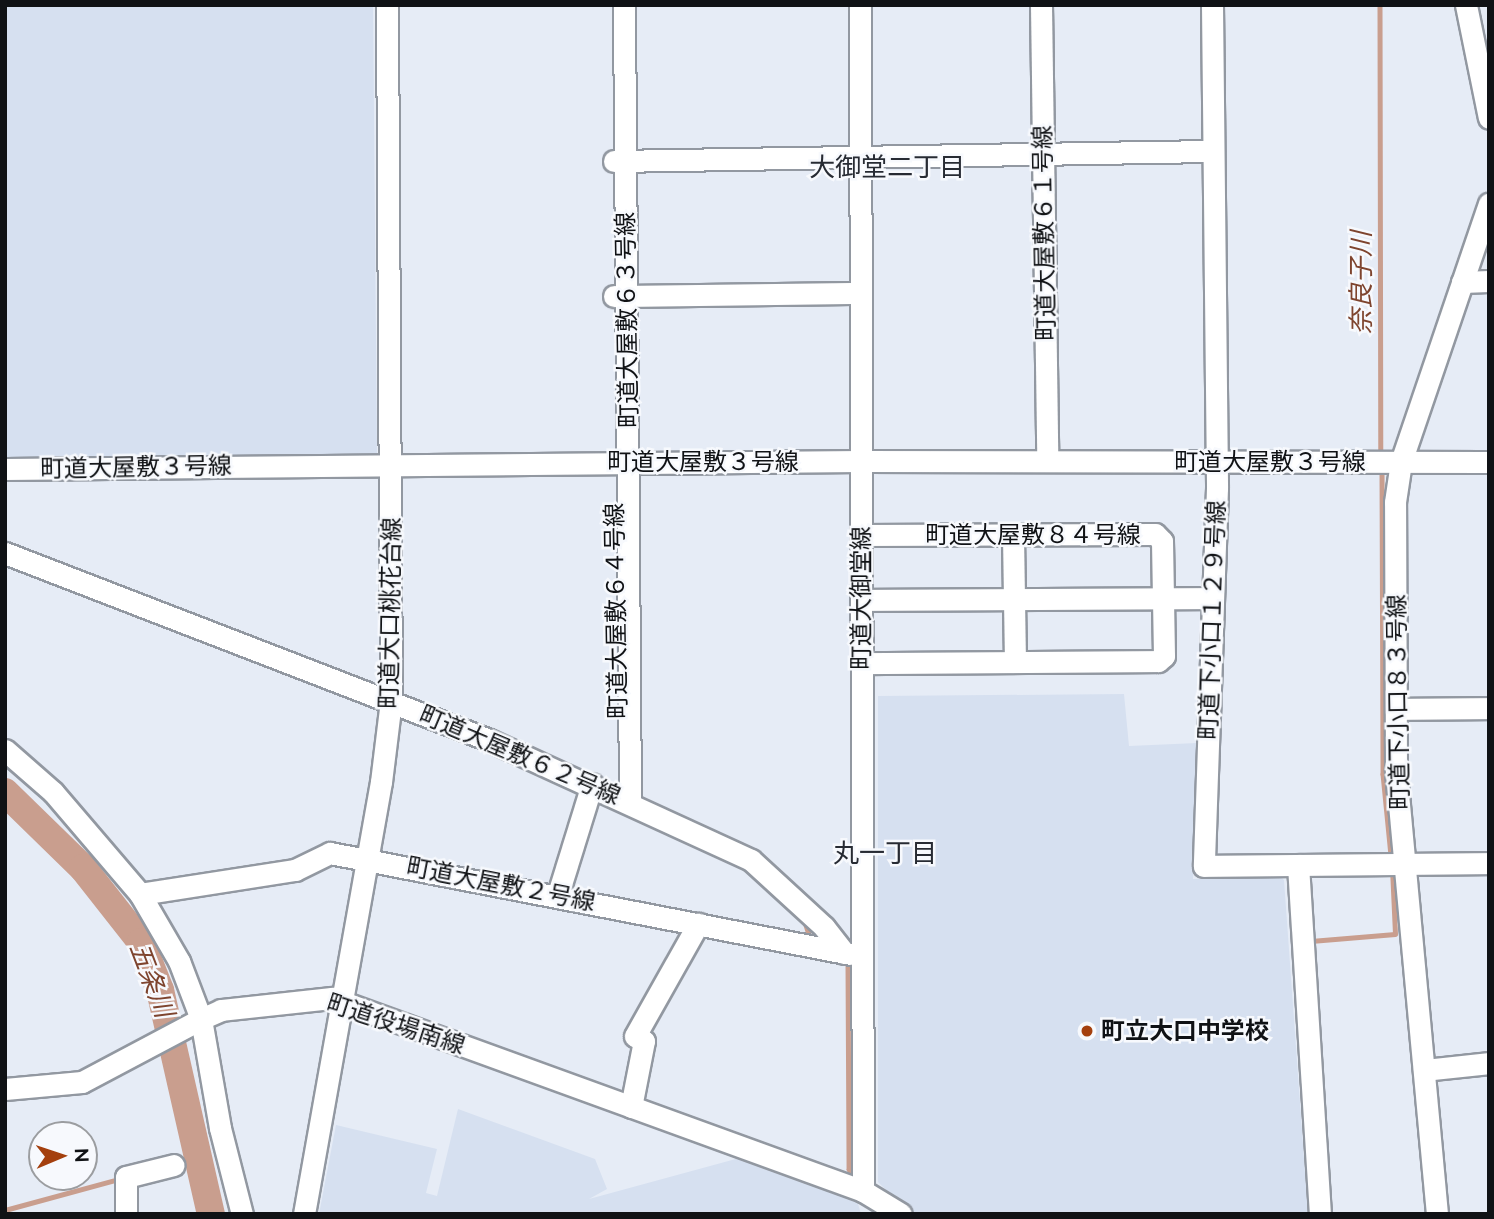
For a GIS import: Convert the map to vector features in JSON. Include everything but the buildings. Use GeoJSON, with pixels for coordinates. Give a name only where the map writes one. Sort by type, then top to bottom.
{"type":"FeatureCollection","features":[{"type":"Feature","properties":{"kind":"street","name":"町道大口桃花台線"},"geometry":{"type":"LineString","coordinates":[[304,1214],[368,859],[391,701],[387,5]]}},
{"type":"Feature","properties":{"kind":"street"},"geometry":{"type":"LineString","coordinates":[[610,5],[618,161],[1213,151]]}},
{"type":"Feature","properties":{"kind":"street","name":"町道大屋敷６３号線"},"geometry":{"type":"LineString","coordinates":[[624,5],[618,161],[624,799]]}},
{"type":"Feature","properties":{"kind":"street","name":"町道大御堂線"},"geometry":{"type":"LineString","coordinates":[[860,5],[861,663],[853,954],[863,1191]]}},
{"type":"Feature","properties":{"kind":"street","name":"町道大屋敷６１号線"},"geometry":{"type":"LineString","coordinates":[[1041,5],[1047,461]]}},
{"type":"Feature","properties":{"kind":"street","name":"町道下小口１２９号線"},"geometry":{"type":"LineString","coordinates":[[1212,5],[1216,461],[1204,866],[1489,863]]}},
{"type":"Feature","properties":{"kind":"street"},"geometry":{"type":"LineString","coordinates":[[1466,5],[1489,118]]}},
{"type":"Feature","properties":{"kind":"street","name":"町道下小口８３号線"},"geometry":{"type":"LineString","coordinates":[[1437,1214],[1405,864],[1396,709],[1395,502],[1401,461],[1489,204]]}},
{"type":"Feature","properties":{"kind":"street"},"geometry":{"type":"LineString","coordinates":[[1462,282],[1489,281]]}},
{"type":"Feature","properties":{"kind":"street"},"geometry":{"type":"LineString","coordinates":[[620,296],[860,293]]}},
{"type":"Feature","properties":{"kind":"street","name":"町道大屋敷３号線"},"geometry":{"type":"LineString","coordinates":[[5,469],[861,461],[1489,462]]}},
{"type":"Feature","properties":{"kind":"street","name":"町道大屋敷８４号線"},"geometry":{"type":"LineString","coordinates":[[861,535],[1155,534],[1161,541],[1164,656],[1158,661],[861,663]]}},
{"type":"Feature","properties":{"kind":"street"},"geometry":{"type":"LineString","coordinates":[[1013,535],[1015,662]]}},
{"type":"Feature","properties":{"kind":"street","name":"町道大屋敷６２号線"},"geometry":{"type":"LineString","coordinates":[[5,553],[391,701],[592,784],[751,859],[853,954]]}},
{"type":"Feature","properties":{"kind":"street"},"geometry":{"type":"LineString","coordinates":[[861,600],[1213,598]]}},
{"type":"Feature","properties":{"kind":"street"},"geometry":{"type":"LineString","coordinates":[[1396,709],[1489,708]]}},
{"type":"Feature","properties":{"kind":"street"},"geometry":{"type":"LineString","coordinates":[[5,750],[53,792],[140,894],[179,961],[201,1019],[220,1128],[242,1214]]}},
{"type":"Feature","properties":{"kind":"street"},"geometry":{"type":"LineString","coordinates":[[558,894],[592,784]]}},
{"type":"Feature","properties":{"kind":"street","name":"町道大屋敷２号線"},"geometry":{"type":"LineString","coordinates":[[140,894],[295,870],[323,854],[368,859],[558,894],[853,954]]}},
{"type":"Feature","properties":{"kind":"street"},"geometry":{"type":"LineString","coordinates":[[1298,865],[1320,1214]]}},
{"type":"Feature","properties":{"kind":"street"},"geometry":{"type":"LineString","coordinates":[[631,1107],[644,1041],[635,1036],[698,924]]}},
{"type":"Feature","properties":{"kind":"street","name":"町道役場南線"},"geometry":{"type":"LineString","coordinates":[[5,1089],[82,1082],[221,1010],[321,997],[342,1002],[863,1191],[901,1214]]}},
{"type":"Feature","properties":{"kind":"street"},"geometry":{"type":"LineString","coordinates":[[1424,1070],[1489,1063]]}},
{"type":"Feature","properties":{"kind":"street"},"geometry":{"type":"LineString","coordinates":[[126,1214],[126,1177],[174,1164]]}},
{"type":"Feature","properties":{"kind":"shaded area"},"geometry":{"type":"Polygon","coordinates":[[[5,5],[373,5],[377,453],[371,460],[5,463],[5,5]]]}},
{"type":"Feature","properties":{"kind":"shaded area","name":"町立大口中学校"},"geometry":{"type":"Polygon","coordinates":[[[1124,694],[1129,746],[1197,743],[1193,879],[1281,877],[1284,880],[1308,1214],[910,1214],[878,1182],[878,696],[1124,694]]]}},
{"type":"Feature","properties":{"kind":"shaded area"},"geometry":{"type":"Polygon","coordinates":[[[458,1109],[595,1159],[607,1189],[589,1199],[743,1157],[857,1200],[861,1214],[319,1214],[336,1125],[437,1149],[426,1193],[437,1196],[458,1109]]]}},
{"type":"Feature","properties":{"kind":"waterway","name":"奈良子川"},"geometry":{"type":"LineString","coordinates":[[1380,5],[1381,454]]}},
{"type":"Feature","properties":{"kind":"waterway"},"geometry":{"type":"LineString","coordinates":[[1382,467],[1383,774],[1391,856]]}},
{"type":"Feature","properties":{"kind":"waterway","name":"五条川"},"geometry":{"type":"LineString","coordinates":[[5,792],[83,868],[141,942],[160,990],[211,1214]]}},
{"type":"Feature","properties":{"kind":"waterway"},"geometry":{"type":"LineString","coordinates":[[1311,941],[1395,934],[1392,869]]}},
{"type":"Feature","properties":{"kind":"waterway"},"geometry":{"type":"LineString","coordinates":[[805,922],[811,940]]}},
{"type":"Feature","properties":{"kind":"waterway"},"geometry":{"type":"LineString","coordinates":[[848,962],[849,1169],[855,1176]]}},
{"type":"Feature","properties":{"kind":"waterway"},"geometry":{"type":"LineString","coordinates":[[5,1210],[119,1179]]}},
{"type":"Feature","properties":{"kind":"place","name":"町立大口中学校"},"geometry":{"type":"Point","coordinates":[1087,1031]}},
{"type":"Feature","properties":{"kind":"district","name":"大御堂二丁目"},"geometry":{"type":"Point","coordinates":[887,168]}},
{"type":"Feature","properties":{"kind":"district","name":"丸一丁目"},"geometry":{"type":"Point","coordinates":[885,854]}}]}
